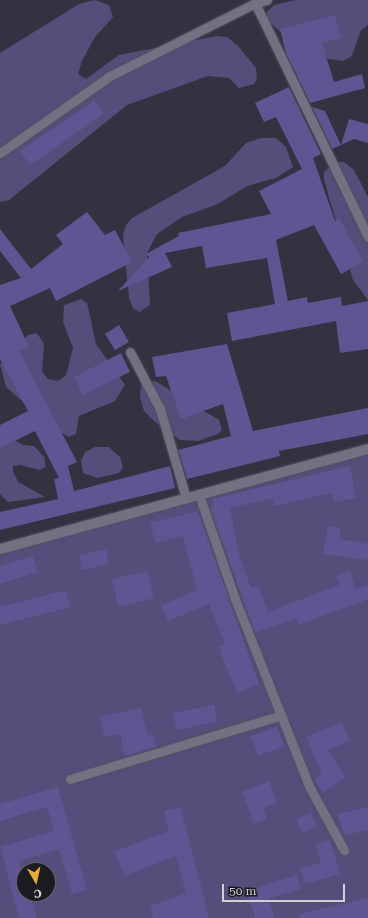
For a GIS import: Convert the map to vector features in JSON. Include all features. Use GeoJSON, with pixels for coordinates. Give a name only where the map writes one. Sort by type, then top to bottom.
{"type":"FeatureCollection","features":[{"type":"Feature","properties":{"kind":"street"},"geometry":{"type":"LineString","coordinates":[[0,549],[368,449]]}},
{"type":"Feature","properties":{"kind":"lane"},"geometry":{"type":"LineString","coordinates":[[0,153],[110,76],[255,3],[267,0]]}},
{"type":"Feature","properties":{"kind":"lane"},"geometry":{"type":"LineString","coordinates":[[255,3],[368,237]]}},
{"type":"Feature","properties":{"kind":"lane"},"geometry":{"type":"LineString","coordinates":[[130,352],[160,409],[186,498]]}},
{"type":"Feature","properties":{"kind":"lane"},"geometry":{"type":"LineString","coordinates":[[199,495],[235,599],[310,788],[344,850]]}},
{"type":"Feature","properties":{"kind":"lane"},"geometry":{"type":"LineString","coordinates":[[70,779],[282,715]]}},
{"type":"Feature","properties":{"kind":"shaded area"},"geometry":{"type":"Polygon","coordinates":[[[95,0],[109,5],[113,17],[95,37],[82,61],[78,74],[86,79],[119,55],[217,36],[227,37],[238,46],[256,68],[257,79],[254,84],[239,88],[229,78],[208,76],[127,105],[9,200],[0,202],[0,53],[79,4],[95,0]]]}},
{"type":"Feature","properties":{"kind":"shaded area"},"geometry":{"type":"Polygon","coordinates":[[[296,0],[368,0],[368,25],[361,30],[352,56],[343,61],[309,56],[269,22],[266,13],[274,5],[296,0]]]}},
{"type":"Feature","properties":{"kind":"shaded area"},"geometry":{"type":"Polygon","coordinates":[[[261,138],[276,138],[286,147],[293,167],[276,178],[247,186],[218,204],[182,217],[157,234],[147,253],[150,305],[139,312],[133,308],[129,298],[123,235],[126,225],[132,218],[225,166],[246,143],[261,138]]]}},
{"type":"Feature","properties":{"kind":"shaded area"},"geometry":{"type":"Polygon","coordinates":[[[334,162],[344,162],[354,170],[368,197],[368,300],[353,280],[324,180],[324,172],[334,162]]]}},
{"type":"Feature","properties":{"kind":"shaded area"},"geometry":{"type":"Polygon","coordinates":[[[81,299],[87,303],[96,344],[125,385],[115,401],[79,416],[76,434],[69,437],[53,428],[6,387],[0,364],[28,335],[37,333],[44,344],[42,371],[48,379],[58,381],[66,375],[73,348],[63,322],[64,305],[81,299]]]}},
{"type":"Feature","properties":{"kind":"shaded area"},"geometry":{"type":"Polygon","coordinates":[[[155,381],[219,420],[222,430],[218,434],[198,441],[180,440],[154,421],[144,411],[140,397],[141,385],[155,381]]]}},
{"type":"Feature","properties":{"kind":"shaded area"},"geometry":{"type":"Polygon","coordinates":[[[0,431],[23,445],[34,446],[44,457],[46,467],[40,470],[20,465],[13,466],[13,471],[18,482],[45,497],[8,502],[0,494],[0,431]]]}},
{"type":"Feature","properties":{"kind":"shaded area"},"geometry":{"type":"Polygon","coordinates":[[[95,447],[109,447],[120,457],[123,467],[119,473],[97,478],[83,473],[81,461],[85,452],[95,447]]]}},
{"type":"Feature","properties":{"kind":"shaded area"},"geometry":{"type":"Polygon","coordinates":[[[368,449],[368,918],[0,918],[0,546],[368,449]]]}},
{"type":"Feature","properties":{"kind":"building"},"geometry":{"type":"Polygon","coordinates":[[[335,15],[341,38],[322,43],[334,82],[362,74],[365,88],[310,103],[286,54],[280,29],[335,15]]]}},
{"type":"Feature","properties":{"kind":"building"},"geometry":{"type":"Polygon","coordinates":[[[289,87],[321,154],[313,158],[335,221],[339,218],[363,262],[341,274],[314,225],[276,240],[288,301],[307,297],[308,303],[341,297],[342,306],[368,301],[368,349],[340,353],[336,321],[232,341],[227,313],[275,304],[267,258],[206,268],[202,246],[165,253],[172,267],[118,291],[149,257],[146,254],[179,236],[178,233],[271,214],[259,191],[302,169],[276,117],[264,122],[255,103],[289,87]]]}},
{"type":"Feature","properties":{"kind":"building"},"geometry":{"type":"Polygon","coordinates":[[[94,101],[104,114],[30,165],[20,151],[94,101]]]}},
{"type":"Feature","properties":{"kind":"building"},"geometry":{"type":"Polygon","coordinates":[[[312,107],[325,111],[341,145],[332,149],[312,107]]]}},
{"type":"Feature","properties":{"kind":"building"},"geometry":{"type":"Polygon","coordinates":[[[349,119],[368,124],[368,143],[354,139],[341,145],[349,119]]]}},
{"type":"Feature","properties":{"kind":"building"},"geometry":{"type":"Polygon","coordinates":[[[87,212],[105,235],[115,230],[132,262],[56,301],[50,288],[10,306],[29,347],[19,351],[77,462],[68,466],[74,491],[170,466],[175,488],[0,530],[0,512],[58,499],[54,479],[59,478],[35,431],[0,448],[0,425],[28,411],[0,359],[0,285],[21,278],[0,251],[0,229],[31,269],[63,244],[56,235],[87,212]]]}},
{"type":"Feature","properties":{"kind":"building"},"geometry":{"type":"Polygon","coordinates":[[[119,325],[129,342],[115,350],[105,334],[119,325]]]}},
{"type":"Feature","properties":{"kind":"building"},"geometry":{"type":"Polygon","coordinates":[[[227,344],[253,431],[368,408],[368,434],[279,451],[280,456],[187,479],[178,450],[231,436],[223,404],[181,419],[166,376],[156,377],[152,357],[227,344]]]}},
{"type":"Feature","properties":{"kind":"building"},"geometry":{"type":"Polygon","coordinates":[[[121,353],[130,372],[83,395],[74,377],[121,353]]]}},
{"type":"Feature","properties":{"kind":"building"},"geometry":{"type":"Polygon","coordinates":[[[350,466],[356,498],[334,502],[332,493],[274,506],[273,498],[230,508],[240,558],[251,588],[258,585],[268,612],[339,585],[336,576],[350,571],[356,589],[368,585],[368,599],[298,625],[296,618],[255,633],[210,508],[214,507],[212,499],[350,466]]]}},
{"type":"Feature","properties":{"kind":"building"},"geometry":{"type":"Polygon","coordinates":[[[198,511],[259,684],[237,693],[220,651],[220,646],[225,644],[209,604],[168,621],[161,605],[197,590],[183,536],[155,543],[150,523],[198,511]]]}},
{"type":"Feature","properties":{"kind":"building"},"geometry":{"type":"Polygon","coordinates":[[[328,526],[341,528],[339,539],[368,544],[368,560],[323,554],[328,526]]]}},
{"type":"Feature","properties":{"kind":"building"},"geometry":{"type":"Polygon","coordinates":[[[106,549],[109,564],[82,570],[79,555],[106,549]]]}},
{"type":"Feature","properties":{"kind":"building"},"geometry":{"type":"Polygon","coordinates":[[[33,556],[38,572],[0,584],[0,566],[33,556]]]}},
{"type":"Feature","properties":{"kind":"building"},"geometry":{"type":"Polygon","coordinates":[[[147,571],[154,598],[118,607],[112,579],[147,571]]]}},
{"type":"Feature","properties":{"kind":"building"},"geometry":{"type":"Polygon","coordinates":[[[66,590],[70,607],[0,625],[0,607],[66,590]]]}},
{"type":"Feature","properties":{"kind":"building"},"geometry":{"type":"Polygon","coordinates":[[[214,705],[217,722],[176,730],[173,713],[214,705]]]}},
{"type":"Feature","properties":{"kind":"building"},"geometry":{"type":"Polygon","coordinates":[[[141,708],[148,736],[153,734],[156,747],[125,756],[120,734],[104,737],[100,717],[141,708]]]}},
{"type":"Feature","properties":{"kind":"building"},"geometry":{"type":"Polygon","coordinates":[[[342,722],[349,741],[327,750],[346,777],[323,793],[314,780],[322,774],[306,737],[342,722]]]}},
{"type":"Feature","properties":{"kind":"building"},"geometry":{"type":"Polygon","coordinates":[[[277,727],[284,746],[258,756],[251,736],[277,727]]]}},
{"type":"Feature","properties":{"kind":"building"},"geometry":{"type":"Polygon","coordinates":[[[269,781],[277,803],[263,808],[267,819],[254,824],[242,792],[269,781]]]}},
{"type":"Feature","properties":{"kind":"building"},"geometry":{"type":"Polygon","coordinates":[[[58,787],[87,890],[72,894],[59,849],[16,862],[16,902],[32,902],[37,918],[19,918],[0,847],[54,831],[47,807],[0,821],[0,804],[58,787]]]}},
{"type":"Feature","properties":{"kind":"building"},"geometry":{"type":"Polygon","coordinates":[[[180,807],[209,918],[153,918],[150,906],[186,893],[176,856],[124,876],[115,851],[169,831],[164,811],[180,807]]]}},
{"type":"Feature","properties":{"kind":"building"},"geometry":{"type":"Polygon","coordinates":[[[368,807],[368,830],[345,835],[337,814],[368,807]]]}},
{"type":"Feature","properties":{"kind":"building"},"geometry":{"type":"Polygon","coordinates":[[[311,813],[316,827],[302,833],[296,819],[311,813]]]}},
{"type":"Feature","properties":{"kind":"building"},"geometry":{"type":"Polygon","coordinates":[[[330,840],[340,874],[305,884],[300,868],[321,863],[316,844],[330,840]]]}},
{"type":"Feature","properties":{"kind":"building"},"geometry":{"type":"Polygon","coordinates":[[[297,875],[301,889],[269,899],[274,918],[255,918],[247,891],[297,875]]]}},
{"type":"Feature","properties":{"kind":"building"},"geometry":{"type":"Polygon","coordinates":[[[368,898],[368,918],[300,918],[299,914],[368,898]]]}}]}
